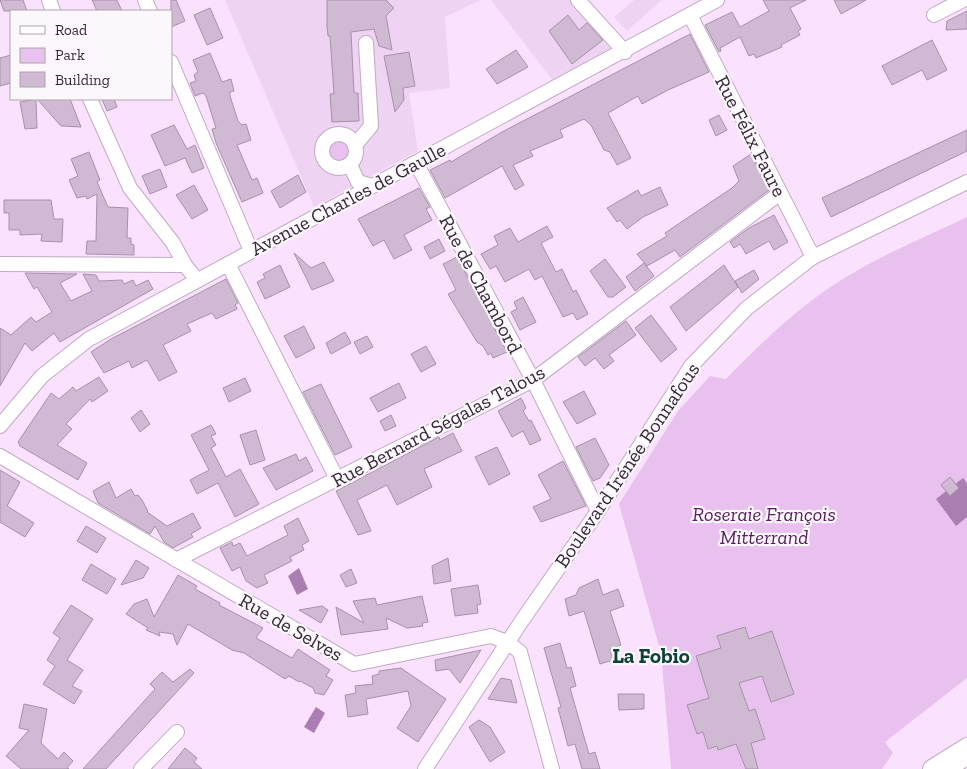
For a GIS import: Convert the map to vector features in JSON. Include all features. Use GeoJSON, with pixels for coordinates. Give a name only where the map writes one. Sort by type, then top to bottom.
{"type":"FeatureCollection","features":[{"type":"Feature","properties":{"kind":"main road"},"geometry":{"type":"LineString","coordinates":[[932,769],[967,747]]}},
{"type":"Feature","properties":{"kind":"street"},"geometry":{"type":"LineString","coordinates":[[578,0],[625,52]]}},
{"type":"Feature","properties":{"kind":"street","name":"Avenue Charles de Gaulle"},"geometry":{"type":"LineString","coordinates":[[0,426],[42,376],[89,339],[625,52],[718,0]]}},
{"type":"Feature","properties":{"kind":"street"},"geometry":{"type":"LineString","coordinates":[[934,15],[963,0]]}},
{"type":"Feature","properties":{"kind":"street","name":"Rue Félix Faure"},"geometry":{"type":"LineString","coordinates":[[690,14],[813,257]]}},
{"type":"Feature","properties":{"kind":"street"},"geometry":{"type":"LineString","coordinates":[[356,144],[348,136],[338,133],[327,138],[322,148],[324,159],[328,164],[339,168],[350,164],[356,155],[356,144],[371,126],[366,43]]}},
{"type":"Feature","properties":{"kind":"street"},"geometry":{"type":"LineString","coordinates":[[172,64],[251,251]]}},
{"type":"Feature","properties":{"kind":"street"},"geometry":{"type":"LineString","coordinates":[[90,100],[130,188],[173,243],[185,265],[197,280]]}},
{"type":"Feature","properties":{"kind":"street","name":"Rue de Chambord"},"geometry":{"type":"LineString","coordinates":[[416,163],[533,380],[598,511]]}},
{"type":"Feature","properties":{"kind":"street"},"geometry":{"type":"LineString","coordinates":[[350,164],[358,182],[372,186]]}},
{"type":"Feature","properties":{"kind":"street","name":"Boulevard Irénée Bonnafous"},"geometry":{"type":"LineString","coordinates":[[424,769],[507,642],[598,511],[691,366],[747,308],[813,257],[967,182]]}},
{"type":"Feature","properties":{"kind":"street","name":"Rue Bernard Ségalas Talous"},"geometry":{"type":"LineString","coordinates":[[176,560],[533,380],[780,193]]}},
{"type":"Feature","properties":{"kind":"street"},"geometry":{"type":"LineString","coordinates":[[0,264],[185,265]]}},
{"type":"Feature","properties":{"kind":"street"},"geometry":{"type":"LineString","coordinates":[[228,264],[337,479]]}},
{"type":"Feature","properties":{"kind":"street","name":"Rue de Selves"},"geometry":{"type":"LineString","coordinates":[[0,456],[354,664],[491,636],[507,642]]}},
{"type":"Feature","properties":{"kind":"street"},"geometry":{"type":"LineString","coordinates":[[507,642],[520,652],[552,769]]}},
{"type":"Feature","properties":{"kind":"street"},"geometry":{"type":"LineString","coordinates":[[141,769],[177,732]]}},
{"type":"Feature","properties":{"kind":"street"},"geometry":{"type":"LineString","coordinates":[[950,769],[967,758]]}},
{"type":"Feature","properties":{"kind":"shaded area"},"geometry":{"type":"Polygon","coordinates":[[[225,0],[481,0],[445,17],[450,88],[409,93],[418,151],[314,207],[225,0]]]}},
{"type":"Feature","properties":{"kind":"shaded area"},"geometry":{"type":"Polygon","coordinates":[[[491,0],[570,0],[617,48],[554,82],[491,0]]]}},
{"type":"Feature","properties":{"kind":"shaded area"},"geometry":{"type":"Polygon","coordinates":[[[634,0],[662,0],[627,31],[614,17],[634,0]]]}},
{"type":"Feature","properties":{"kind":"shaded area"},"geometry":{"type":"Polygon","coordinates":[[[963,478],[967,483],[967,517],[956,526],[936,499],[963,478]]]}},
{"type":"Feature","properties":{"kind":"shaded area"},"geometry":{"type":"Polygon","coordinates":[[[299,568],[308,589],[297,595],[288,576],[299,568]]]}},
{"type":"Feature","properties":{"kind":"shaded area"},"geometry":{"type":"Polygon","coordinates":[[[316,707],[325,713],[314,733],[304,727],[316,707]]]}},
{"type":"Feature","properties":{"kind":"green space"},"geometry":{"type":"Polygon","coordinates":[[[339,139],[347,142],[350,150],[347,158],[339,161],[331,158],[328,150],[331,142],[339,139]]]}},
{"type":"Feature","properties":{"kind":"green space","name":"Roseraie François Mitterrand"},"geometry":{"type":"Polygon","coordinates":[[[967,217],[967,678],[885,742],[893,753],[882,769],[671,769],[661,653],[619,504],[678,411],[710,376],[726,379],[791,317],[820,294],[851,274],[900,248],[967,217]]]}},
{"type":"Feature","properties":{"kind":"building"},"geometry":{"type":"Polygon","coordinates":[[[0,0],[23,0],[27,10],[10,10],[4,11],[0,0]]]}},
{"type":"Feature","properties":{"kind":"building"},"geometry":{"type":"Polygon","coordinates":[[[92,0],[117,0],[122,10],[97,10],[92,0]]]}},
{"type":"Feature","properties":{"kind":"building"},"geometry":{"type":"Polygon","coordinates":[[[171,0],[176,0],[185,21],[172,27],[171,0]]]}},
{"type":"Feature","properties":{"kind":"building"},"geometry":{"type":"Polygon","coordinates":[[[327,0],[386,0],[394,8],[386,16],[392,50],[379,46],[374,29],[351,32],[354,93],[358,93],[359,121],[332,122],[330,94],[334,94],[330,36],[328,36],[327,26],[327,0]]]}},
{"type":"Feature","properties":{"kind":"building"},"geometry":{"type":"Polygon","coordinates":[[[763,0],[806,0],[790,8],[801,29],[798,31],[800,35],[781,45],[782,47],[756,58],[754,54],[749,56],[740,37],[720,48],[721,51],[719,52],[705,25],[732,12],[740,27],[769,11],[763,0]]]}},
{"type":"Feature","properties":{"kind":"building"},"geometry":{"type":"Polygon","coordinates":[[[834,0],[866,0],[841,14],[834,0]]]}},
{"type":"Feature","properties":{"kind":"building"},"geometry":{"type":"Polygon","coordinates":[[[210,8],[223,38],[207,45],[194,15],[210,8]]]}},
{"type":"Feature","properties":{"kind":"building"},"geometry":{"type":"Polygon","coordinates":[[[967,11],[967,29],[946,30],[947,21],[967,11]]]}},
{"type":"Feature","properties":{"kind":"building"},"geometry":{"type":"Polygon","coordinates":[[[568,15],[579,30],[587,23],[603,40],[572,64],[549,31],[568,15]]]}},
{"type":"Feature","properties":{"kind":"building"},"geometry":{"type":"Polygon","coordinates":[[[690,34],[709,72],[642,104],[638,96],[608,113],[631,158],[617,165],[610,152],[604,150],[591,125],[584,119],[560,130],[563,137],[530,151],[533,156],[513,165],[524,185],[515,190],[502,166],[445,198],[430,170],[450,160],[451,162],[502,132],[690,34]]]}},
{"type":"Feature","properties":{"kind":"building"},"geometry":{"type":"Polygon","coordinates":[[[932,40],[947,70],[927,80],[922,70],[892,85],[882,66],[932,40]]]}},
{"type":"Feature","properties":{"kind":"building"},"geometry":{"type":"Polygon","coordinates":[[[516,50],[528,67],[497,84],[486,69],[516,50]]]}},
{"type":"Feature","properties":{"kind":"building"},"geometry":{"type":"Polygon","coordinates":[[[409,52],[415,86],[403,88],[404,100],[395,112],[384,56],[409,52]]]}},
{"type":"Feature","properties":{"kind":"building"},"geometry":{"type":"Polygon","coordinates":[[[210,53],[222,82],[231,79],[234,91],[230,92],[230,96],[238,121],[242,125],[246,124],[251,140],[237,145],[252,180],[257,178],[263,193],[242,202],[216,143],[212,129],[216,128],[206,96],[203,93],[195,96],[190,83],[196,81],[194,75],[198,72],[193,60],[210,53]]]}},
{"type":"Feature","properties":{"kind":"building"},"geometry":{"type":"Polygon","coordinates":[[[10,55],[10,83],[0,86],[0,58],[10,55]]]}},
{"type":"Feature","properties":{"kind":"building"},"geometry":{"type":"Polygon","coordinates":[[[36,100],[37,128],[25,129],[20,102],[36,100]]]}},
{"type":"Feature","properties":{"kind":"building"},"geometry":{"type":"Polygon","coordinates":[[[38,100],[70,100],[81,127],[61,126],[38,100]]]}},
{"type":"Feature","properties":{"kind":"building"},"geometry":{"type":"Polygon","coordinates":[[[102,100],[114,100],[117,107],[107,111],[102,100]]]}},
{"type":"Feature","properties":{"kind":"building"},"geometry":{"type":"Polygon","coordinates":[[[719,115],[727,130],[716,136],[709,120],[719,115]]]}},
{"type":"Feature","properties":{"kind":"building"},"geometry":{"type":"Polygon","coordinates":[[[174,125],[187,149],[195,145],[204,168],[192,173],[185,158],[165,166],[151,135],[174,125]]]}},
{"type":"Feature","properties":{"kind":"building"},"geometry":{"type":"Polygon","coordinates":[[[967,130],[967,151],[831,217],[822,198],[967,130]]]}},
{"type":"Feature","properties":{"kind":"building"},"geometry":{"type":"Polygon","coordinates":[[[89,152],[100,180],[97,182],[108,207],[128,208],[127,238],[131,238],[131,244],[134,245],[134,255],[86,254],[87,241],[96,241],[97,194],[87,199],[86,196],[77,198],[69,180],[78,176],[71,159],[89,152]]]}},
{"type":"Feature","properties":{"kind":"building"},"geometry":{"type":"Polygon","coordinates":[[[751,154],[769,190],[680,257],[675,250],[647,266],[637,254],[667,236],[665,233],[732,188],[739,181],[733,166],[751,154]]]}},
{"type":"Feature","properties":{"kind":"building"},"geometry":{"type":"Polygon","coordinates":[[[160,169],[167,187],[150,194],[142,176],[160,169]]]}},
{"type":"Feature","properties":{"kind":"building"},"geometry":{"type":"Polygon","coordinates":[[[298,175],[306,192],[280,208],[271,191],[298,175]]]}},
{"type":"Feature","properties":{"kind":"building"},"geometry":{"type":"Polygon","coordinates":[[[194,185],[208,210],[192,219],[176,195],[194,185]]]}},
{"type":"Feature","properties":{"kind":"building"},"geometry":{"type":"Polygon","coordinates":[[[660,187],[668,205],[643,217],[627,229],[620,220],[617,222],[607,208],[638,190],[641,196],[660,187]]]}},
{"type":"Feature","properties":{"kind":"building"},"geometry":{"type":"Polygon","coordinates":[[[419,188],[430,207],[426,209],[432,220],[404,235],[412,250],[394,259],[384,240],[373,246],[358,219],[419,188]]]}},
{"type":"Feature","properties":{"kind":"building"},"geometry":{"type":"Polygon","coordinates":[[[4,200],[51,200],[54,219],[63,219],[62,242],[41,241],[42,234],[20,235],[20,230],[9,230],[9,213],[4,213],[4,200]]]}},
{"type":"Feature","properties":{"kind":"building"},"geometry":{"type":"Polygon","coordinates":[[[774,215],[788,242],[774,250],[769,241],[746,254],[740,244],[734,248],[730,242],[749,228],[774,215]]]}},
{"type":"Feature","properties":{"kind":"building"},"geometry":{"type":"Polygon","coordinates":[[[547,226],[553,237],[541,243],[556,272],[562,269],[573,292],[576,290],[588,314],[577,320],[573,313],[563,317],[542,276],[535,280],[529,269],[505,282],[496,266],[490,269],[481,254],[498,245],[494,236],[510,228],[518,242],[547,226]]]}},
{"type":"Feature","properties":{"kind":"building"},"geometry":{"type":"Polygon","coordinates":[[[439,239],[445,251],[430,259],[424,247],[439,239]]]}},
{"type":"Feature","properties":{"kind":"building"},"geometry":{"type":"Polygon","coordinates":[[[294,253],[311,268],[324,262],[334,281],[312,290],[294,253]]]}},
{"type":"Feature","properties":{"kind":"building"},"geometry":{"type":"Polygon","coordinates":[[[457,257],[507,352],[493,358],[491,353],[488,355],[483,346],[477,342],[448,294],[456,290],[443,264],[457,257]]]}},
{"type":"Feature","properties":{"kind":"building"},"geometry":{"type":"Polygon","coordinates":[[[605,259],[626,287],[613,297],[608,297],[590,271],[605,259]]]}},
{"type":"Feature","properties":{"kind":"building"},"geometry":{"type":"Polygon","coordinates":[[[644,263],[654,276],[635,291],[626,277],[644,263]]]}},
{"type":"Feature","properties":{"kind":"building"},"geometry":{"type":"Polygon","coordinates":[[[280,265],[290,287],[265,299],[257,282],[265,278],[263,274],[280,265]]]}},
{"type":"Feature","properties":{"kind":"building"},"geometry":{"type":"Polygon","coordinates":[[[724,265],[738,287],[686,331],[670,307],[724,265]]]}},
{"type":"Feature","properties":{"kind":"building"},"geometry":{"type":"Polygon","coordinates":[[[754,270],[759,279],[742,293],[735,281],[754,270]]]}},
{"type":"Feature","properties":{"kind":"building"},"geometry":{"type":"Polygon","coordinates":[[[25,273],[77,274],[60,283],[71,301],[92,291],[83,274],[96,275],[99,281],[122,280],[124,284],[133,280],[136,286],[148,280],[153,289],[60,342],[54,333],[32,351],[25,343],[0,386],[0,328],[11,335],[31,317],[36,322],[52,312],[37,287],[34,289],[25,273]]]}},
{"type":"Feature","properties":{"kind":"building"},"geometry":{"type":"Polygon","coordinates":[[[226,279],[238,303],[235,305],[237,309],[216,319],[212,313],[187,324],[191,331],[163,345],[177,372],[159,381],[147,360],[132,368],[129,361],[104,373],[91,352],[111,339],[226,279]]]}},
{"type":"Feature","properties":{"kind":"building"},"geometry":{"type":"Polygon","coordinates":[[[523,297],[536,322],[520,330],[511,312],[517,309],[514,302],[523,297]]]}},
{"type":"Feature","properties":{"kind":"building"},"geometry":{"type":"Polygon","coordinates":[[[651,315],[677,349],[661,362],[635,328],[651,315]]]}},
{"type":"Feature","properties":{"kind":"building"},"geometry":{"type":"Polygon","coordinates":[[[626,321],[636,335],[609,355],[614,361],[604,369],[595,358],[585,366],[578,357],[626,321]]]}},
{"type":"Feature","properties":{"kind":"building"},"geometry":{"type":"Polygon","coordinates":[[[304,326],[315,348],[296,358],[284,336],[304,326]]]}},
{"type":"Feature","properties":{"kind":"building"},"geometry":{"type":"Polygon","coordinates":[[[345,332],[351,343],[331,354],[326,343],[345,332]]]}},
{"type":"Feature","properties":{"kind":"building"},"geometry":{"type":"Polygon","coordinates":[[[367,336],[373,347],[360,354],[354,342],[367,336]]]}},
{"type":"Feature","properties":{"kind":"building"},"geometry":{"type":"Polygon","coordinates":[[[426,346],[436,364],[421,372],[411,354],[426,346]]]}},
{"type":"Feature","properties":{"kind":"building"},"geometry":{"type":"Polygon","coordinates":[[[99,377],[108,391],[92,402],[90,399],[66,424],[72,429],[57,445],[87,463],[78,480],[20,446],[18,442],[51,393],[59,399],[73,387],[76,391],[99,377]]]}},
{"type":"Feature","properties":{"kind":"building"},"geometry":{"type":"Polygon","coordinates":[[[245,378],[251,391],[229,402],[223,388],[245,378]]]}},
{"type":"Feature","properties":{"kind":"building"},"geometry":{"type":"Polygon","coordinates":[[[399,383],[406,398],[378,412],[370,398],[399,383]]]}},
{"type":"Feature","properties":{"kind":"building"},"geometry":{"type":"Polygon","coordinates":[[[321,384],[352,447],[335,455],[303,392],[321,384]]]}},
{"type":"Feature","properties":{"kind":"building"},"geometry":{"type":"Polygon","coordinates":[[[584,391],[596,414],[577,424],[563,402],[584,391]]]}},
{"type":"Feature","properties":{"kind":"building"},"geometry":{"type":"Polygon","coordinates":[[[521,398],[526,408],[523,411],[529,421],[531,420],[541,440],[530,445],[523,431],[512,437],[498,411],[521,398]]]}},
{"type":"Feature","properties":{"kind":"building"},"geometry":{"type":"Polygon","coordinates":[[[141,410],[150,424],[140,432],[131,418],[141,410]]]}},
{"type":"Feature","properties":{"kind":"building"},"geometry":{"type":"Polygon","coordinates":[[[391,415],[396,426],[385,431],[380,421],[391,415]]]}},
{"type":"Feature","properties":{"kind":"building"},"geometry":{"type":"Polygon","coordinates":[[[211,425],[216,434],[211,436],[216,445],[211,448],[226,477],[240,469],[259,504],[235,517],[218,483],[197,494],[190,480],[209,470],[191,435],[211,425]]]}},
{"type":"Feature","properties":{"kind":"building"},"geometry":{"type":"Polygon","coordinates":[[[256,430],[265,460],[250,465],[240,435],[256,430]]]}},
{"type":"Feature","properties":{"kind":"building"},"geometry":{"type":"Polygon","coordinates":[[[453,433],[462,451],[424,469],[432,487],[397,505],[387,485],[357,500],[371,531],[358,535],[336,491],[439,437],[440,440],[453,433]]]}},
{"type":"Feature","properties":{"kind":"building"},"geometry":{"type":"Polygon","coordinates":[[[595,438],[609,465],[600,478],[593,481],[576,447],[595,438]]]}},
{"type":"Feature","properties":{"kind":"building"},"geometry":{"type":"Polygon","coordinates":[[[497,447],[510,474],[489,485],[475,457],[497,447]]]}},
{"type":"Feature","properties":{"kind":"building"},"geometry":{"type":"Polygon","coordinates":[[[296,454],[299,461],[306,457],[313,471],[276,490],[263,468],[296,454]]]}},
{"type":"Feature","properties":{"kind":"building"},"geometry":{"type":"Polygon","coordinates":[[[563,461],[586,506],[541,522],[533,507],[551,499],[538,475],[563,461]]]}},
{"type":"Feature","properties":{"kind":"building"},"geometry":{"type":"Polygon","coordinates":[[[0,470],[20,482],[7,506],[34,523],[25,537],[0,522],[0,470]]]}},
{"type":"Feature","properties":{"kind":"building"},"geometry":{"type":"Polygon","coordinates":[[[950,477],[959,488],[950,496],[941,485],[950,477]]]}},
{"type":"Feature","properties":{"kind":"building"},"geometry":{"type":"Polygon","coordinates":[[[109,482],[116,498],[131,489],[135,496],[138,495],[142,500],[147,512],[167,526],[193,513],[201,528],[191,534],[193,537],[173,548],[164,542],[155,526],[150,534],[98,503],[93,491],[109,482]]]}},
{"type":"Feature","properties":{"kind":"building"},"geometry":{"type":"Polygon","coordinates":[[[298,518],[309,541],[302,545],[304,550],[290,557],[292,561],[264,575],[268,583],[257,588],[246,581],[240,567],[232,571],[220,548],[232,542],[233,546],[240,543],[247,556],[288,535],[284,526],[298,518]]]}},
{"type":"Feature","properties":{"kind":"building"},"geometry":{"type":"Polygon","coordinates":[[[86,526],[106,538],[97,553],[77,541],[86,526]]]}},
{"type":"Feature","properties":{"kind":"building"},"geometry":{"type":"Polygon","coordinates":[[[448,558],[451,581],[434,584],[432,566],[448,558]]]}},
{"type":"Feature","properties":{"kind":"building"},"geometry":{"type":"Polygon","coordinates":[[[136,560],[149,568],[143,578],[121,585],[136,560]]]}},
{"type":"Feature","properties":{"kind":"building"},"geometry":{"type":"Polygon","coordinates":[[[91,564],[116,579],[107,594],[82,580],[91,564]]]}},
{"type":"Feature","properties":{"kind":"building"},"geometry":{"type":"Polygon","coordinates":[[[351,569],[357,583],[346,587],[340,575],[351,569]]]}},
{"type":"Feature","properties":{"kind":"building"},"geometry":{"type":"Polygon","coordinates":[[[178,575],[197,586],[195,589],[220,603],[219,605],[263,628],[256,638],[292,658],[298,649],[330,670],[326,676],[333,680],[324,695],[315,693],[313,688],[289,676],[285,679],[244,653],[232,650],[188,624],[177,645],[173,634],[159,632],[160,636],[146,630],[148,628],[126,614],[134,604],[147,599],[154,617],[178,575]]]}},
{"type":"Feature","properties":{"kind":"building"},"geometry":{"type":"Polygon","coordinates":[[[598,579],[603,595],[618,589],[624,606],[610,611],[621,645],[610,649],[613,660],[600,664],[584,611],[569,616],[565,599],[576,595],[579,588],[598,579]]]}},
{"type":"Feature","properties":{"kind":"building"},"geometry":{"type":"Polygon","coordinates":[[[478,585],[481,604],[477,605],[478,613],[455,616],[451,589],[478,585]]]}},
{"type":"Feature","properties":{"kind":"building"},"geometry":{"type":"Polygon","coordinates":[[[422,596],[428,622],[422,623],[423,626],[407,628],[386,618],[388,629],[341,635],[336,607],[364,623],[353,601],[375,598],[377,605],[422,596]]]}},
{"type":"Feature","properties":{"kind":"building"},"geometry":{"type":"Polygon","coordinates":[[[71,605],[93,619],[67,660],[83,670],[72,686],[82,691],[74,704],[43,684],[55,666],[47,660],[60,638],[53,633],[71,605]]]}},
{"type":"Feature","properties":{"kind":"building"},"geometry":{"type":"Polygon","coordinates":[[[322,606],[328,610],[321,623],[299,610],[322,606]]]}},
{"type":"Feature","properties":{"kind":"building"},"geometry":{"type":"Polygon","coordinates":[[[745,627],[749,639],[772,631],[794,694],[771,702],[762,676],[739,683],[749,711],[755,709],[765,739],[751,743],[758,769],[746,769],[736,744],[718,750],[717,746],[708,749],[703,732],[697,734],[687,705],[709,698],[696,656],[721,648],[717,636],[745,627]]]}},
{"type":"Feature","properties":{"kind":"building"},"geometry":{"type":"Polygon","coordinates":[[[560,643],[567,668],[571,667],[576,686],[570,688],[589,754],[595,752],[600,769],[582,769],[575,744],[568,746],[558,708],[561,707],[544,648],[560,643]]]}},
{"type":"Feature","properties":{"kind":"building"},"geometry":{"type":"Polygon","coordinates":[[[481,650],[460,683],[449,669],[436,671],[435,660],[481,650]]]}},
{"type":"Feature","properties":{"kind":"building"},"geometry":{"type":"Polygon","coordinates":[[[401,668],[446,699],[418,742],[397,728],[411,706],[408,691],[366,699],[368,714],[348,717],[345,695],[356,693],[355,686],[373,684],[372,676],[379,674],[379,671],[401,668]]]}},
{"type":"Feature","properties":{"kind":"building"},"geometry":{"type":"Polygon","coordinates":[[[190,669],[194,673],[106,769],[83,769],[155,689],[150,684],[162,672],[173,682],[190,669]]]}},
{"type":"Feature","properties":{"kind":"building"},"geometry":{"type":"Polygon","coordinates":[[[501,678],[511,680],[517,703],[488,699],[501,678]]]}},
{"type":"Feature","properties":{"kind":"building"},"geometry":{"type":"Polygon","coordinates":[[[618,694],[644,694],[644,709],[619,710],[618,694]]]}},
{"type":"Feature","properties":{"kind":"building"},"geometry":{"type":"Polygon","coordinates":[[[24,704],[47,709],[41,743],[58,759],[64,752],[73,761],[67,768],[69,769],[21,769],[6,756],[29,730],[19,728],[24,704]]]}},
{"type":"Feature","properties":{"kind":"building"},"geometry":{"type":"Polygon","coordinates":[[[479,720],[490,727],[505,752],[490,762],[469,727],[479,720]]]}},
{"type":"Feature","properties":{"kind":"building"},"geometry":{"type":"Polygon","coordinates":[[[185,748],[197,758],[194,762],[202,769],[168,769],[185,748]]]}},
{"type":"Feature","properties":{"kind":"district","name":"La Fobio"},"geometry":{"type":"Point","coordinates":[651,655]}}]}
